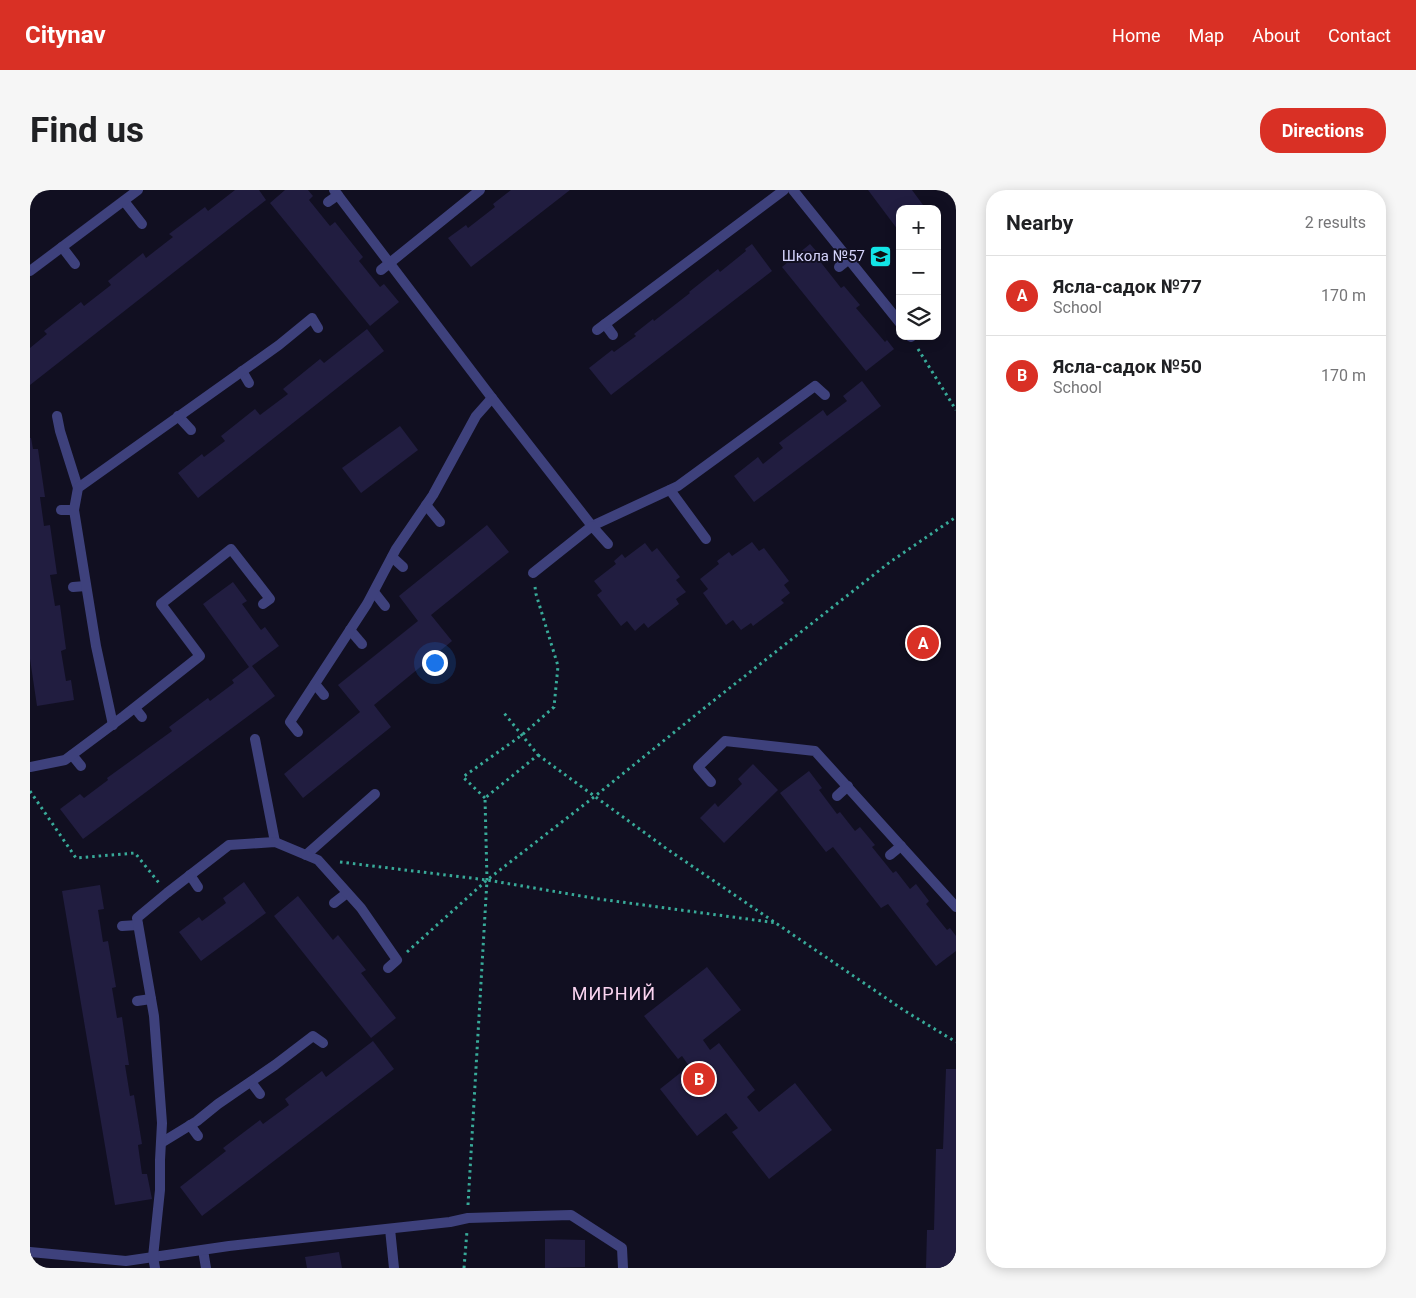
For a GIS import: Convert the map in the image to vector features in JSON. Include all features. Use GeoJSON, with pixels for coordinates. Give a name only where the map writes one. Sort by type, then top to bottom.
{"type":"FeatureCollection","features":[{"type":"Feature","properties":{"kind":"lane"},"geometry":{"type":"LineString","coordinates":[[30,271],[138,190]]}},
{"type":"Feature","properties":{"kind":"lane"},"geometry":{"type":"LineString","coordinates":[[385,266],[472,203],[480,190]]}},
{"type":"Feature","properties":{"kind":"lane"},"geometry":{"type":"LineString","coordinates":[[613,335],[601,327],[784,190]]}},
{"type":"Feature","properties":{"kind":"lane"},"geometry":{"type":"LineString","coordinates":[[793,190],[896,318]]}},
{"type":"Feature","properties":{"kind":"lane"},"geometry":{"type":"LineString","coordinates":[[953,190],[956,194]]}},
{"type":"Feature","properties":{"kind":"lane"},"geometry":{"type":"LineString","coordinates":[[328,202],[336,192],[385,266],[608,544]]}},
{"type":"Feature","properties":{"kind":"lane"},"geometry":{"type":"LineString","coordinates":[[124,201],[142,224]]}},
{"type":"Feature","properties":{"kind":"lane"},"geometry":{"type":"LineString","coordinates":[[717,240],[724,249]]}},
{"type":"Feature","properties":{"kind":"lane"},"geometry":{"type":"LineString","coordinates":[[62,247],[75,264]]}},
{"type":"Feature","properties":{"kind":"lane"},"geometry":{"type":"LineString","coordinates":[[839,267],[849,259]]}},
{"type":"Feature","properties":{"kind":"lane"},"geometry":{"type":"LineString","coordinates":[[658,285],[665,294]]}},
{"type":"Feature","properties":{"kind":"lane"},"geometry":{"type":"LineString","coordinates":[[882,319],[891,311]]}},
{"type":"Feature","properties":{"kind":"lane"},"geometry":{"type":"LineString","coordinates":[[78,488],[242,372],[312,318],[318,328]]}},
{"type":"Feature","properties":{"kind":"lane"},"geometry":{"type":"LineString","coordinates":[[242,372],[249,383]]}},
{"type":"Feature","properties":{"kind":"lane"},"geometry":{"type":"LineString","coordinates":[[533,573],[592,526],[678,486],[815,386],[825,395]]}},
{"type":"Feature","properties":{"kind":"lane"},"geometry":{"type":"LineString","coordinates":[[298,732],[290,722],[374,592],[392,557],[433,495],[476,416],[492,398]]}},
{"type":"Feature","properties":{"kind":"lane"},"geometry":{"type":"LineString","coordinates":[[57,416],[78,488],[74,510],[112,724]]}},
{"type":"Feature","properties":{"kind":"lane"},"geometry":{"type":"LineString","coordinates":[[178,416],[191,430]]}},
{"type":"Feature","properties":{"kind":"lane"},"geometry":{"type":"LineString","coordinates":[[754,430],[760,440]]}},
{"type":"Feature","properties":{"kind":"lane"},"geometry":{"type":"LineString","coordinates":[[48,431],[60,431]]}},
{"type":"Feature","properties":{"kind":"lane"},"geometry":{"type":"LineString","coordinates":[[670,490],[706,539]]}},
{"type":"Feature","properties":{"kind":"lane"},"geometry":{"type":"LineString","coordinates":[[426,505],[440,522]]}},
{"type":"Feature","properties":{"kind":"lane"},"geometry":{"type":"LineString","coordinates":[[61,510],[74,510]]}},
{"type":"Feature","properties":{"kind":"lane"},"geometry":{"type":"LineString","coordinates":[[207,665],[161,604],[231,549],[270,599],[264,604]]}},
{"type":"Feature","properties":{"kind":"lane"},"geometry":{"type":"LineString","coordinates":[[392,557],[403,567]]}},
{"type":"Feature","properties":{"kind":"lane"},"geometry":{"type":"LineString","coordinates":[[73,587],[86,586]]}},
{"type":"Feature","properties":{"kind":"lane"},"geometry":{"type":"LineString","coordinates":[[374,592],[385,606]]}},
{"type":"Feature","properties":{"kind":"lane"},"geometry":{"type":"LineString","coordinates":[[350,630],[362,644]]}},
{"type":"Feature","properties":{"kind":"lane"},"geometry":{"type":"LineString","coordinates":[[30,767],[65,760],[200,656]]}},
{"type":"Feature","properties":{"kind":"lane"},"geometry":{"type":"LineString","coordinates":[[88,661],[99,659]]}},
{"type":"Feature","properties":{"kind":"lane"},"geometry":{"type":"LineString","coordinates":[[315,684],[324,695]]}},
{"type":"Feature","properties":{"kind":"lane"},"geometry":{"type":"LineString","coordinates":[[134,708],[142,717]]}},
{"type":"Feature","properties":{"kind":"lane"},"geometry":{"type":"LineString","coordinates":[[254,739],[275,842]]}},
{"type":"Feature","properties":{"kind":"lane"},"geometry":{"type":"LineString","coordinates":[[711,782],[698,767],[725,741],[815,751],[955,906],[946,913]]}},
{"type":"Feature","properties":{"kind":"lane"},"geometry":{"type":"LineString","coordinates":[[72,755],[81,766]]}},
{"type":"Feature","properties":{"kind":"lane"},"geometry":{"type":"LineString","coordinates":[[837,796],[848,786]]}},
{"type":"Feature","properties":{"kind":"lane"},"geometry":{"type":"LineString","coordinates":[[306,855],[375,794]]}},
{"type":"Feature","properties":{"kind":"lane"},"geometry":{"type":"LineString","coordinates":[[155,1268],[153,1257],[160,1190],[156,1160],[161,1144],[162,1123],[154,1016],[138,918],[229,845],[275,842],[318,860],[361,908],[397,960],[388,968]]}},
{"type":"Feature","properties":{"kind":"lane"},"geometry":{"type":"LineString","coordinates":[[890,855],[901,846]]}},
{"type":"Feature","properties":{"kind":"lane"},"geometry":{"type":"LineString","coordinates":[[190,875],[198,887]]}},
{"type":"Feature","properties":{"kind":"lane"},"geometry":{"type":"LineString","coordinates":[[334,903],[347,893]]}},
{"type":"Feature","properties":{"kind":"lane"},"geometry":{"type":"LineString","coordinates":[[122,926],[138,925]]}},
{"type":"Feature","properties":{"kind":"lane"},"geometry":{"type":"LineString","coordinates":[[137,1001],[150,999]]}},
{"type":"Feature","properties":{"kind":"lane"},"geometry":{"type":"LineString","coordinates":[[161,1144],[251,1082],[312,1036],[323,1043]]}},
{"type":"Feature","properties":{"kind":"lane"},"geometry":{"type":"LineString","coordinates":[[146,1079],[158,1078]]}},
{"type":"Feature","properties":{"kind":"lane"},"geometry":{"type":"LineString","coordinates":[[251,1082],[260,1094]]}},
{"type":"Feature","properties":{"kind":"lane"},"geometry":{"type":"LineString","coordinates":[[190,1125],[198,1136]]}},
{"type":"Feature","properties":{"kind":"lane"},"geometry":{"type":"LineString","coordinates":[[30,1252],[126,1261],[203,1250],[450,1222],[468,1218],[571,1215],[622,1248],[623,1268]]}},
{"type":"Feature","properties":{"kind":"lane"},"geometry":{"type":"LineString","coordinates":[[390,1229],[394,1268]]}},
{"type":"Feature","properties":{"kind":"lane"},"geometry":{"type":"LineString","coordinates":[[203,1250],[206,1268]]}},
{"type":"Feature","properties":{"kind":"path"},"geometry":{"type":"LineString","coordinates":[[913,340],[956,410]]}},
{"type":"Feature","properties":{"kind":"path"},"geometry":{"type":"LineString","coordinates":[[397,960],[487,880],[594,797],[708,704],[890,562],[956,517]]}},
{"type":"Feature","properties":{"kind":"path"},"geometry":{"type":"LineString","coordinates":[[464,1268],[487,880],[485,798],[463,776],[522,735],[554,707],[558,666],[536,594],[533,573]]}},
{"type":"Feature","properties":{"kind":"path"},"geometry":{"type":"LineString","coordinates":[[504,713],[538,755],[594,797],[905,1011],[956,1042]]}},
{"type":"Feature","properties":{"kind":"path"},"geometry":{"type":"LineString","coordinates":[[485,798],[538,755]]}},
{"type":"Feature","properties":{"kind":"path"},"geometry":{"type":"LineString","coordinates":[[30,791],[76,858],[135,853],[167,893]]}},
{"type":"Feature","properties":{"kind":"path"},"geometry":{"type":"LineString","coordinates":[[318,860],[487,880],[599,899],[777,923]]}},
{"type":"Feature","properties":{"kind":"building"},"geometry":{"type":"Polygon","coordinates":[[[235,190],[259,190],[266,200],[30,385],[30,348],[47,334],[44,331],[81,302],[84,306],[111,285],[108,281],[143,253],[146,258],[173,237],[169,234],[205,207],[208,211],[235,190]]]}},
{"type":"Feature","properties":{"kind":"building"},"geometry":{"type":"Polygon","coordinates":[[[285,190],[308,190],[313,196],[309,200],[330,226],[335,222],[363,257],[359,261],[380,287],[384,284],[399,302],[370,326],[270,203],[285,190]]]}},
{"type":"Feature","properties":{"kind":"building"},"geometry":{"type":"Polygon","coordinates":[[[511,190],[570,190],[471,267],[448,238],[466,225],[468,228],[495,207],[493,204],[511,190]]]}},
{"type":"Feature","properties":{"kind":"building"},"geometry":{"type":"Polygon","coordinates":[[[868,190],[912,190],[923,205],[896,205],[896,227],[868,190]]]}},
{"type":"Feature","properties":{"kind":"building"},"geometry":{"type":"Polygon","coordinates":[[[752,244],[772,271],[611,395],[589,368],[612,350],[614,352],[636,336],[634,334],[653,319],[654,321],[718,269],[720,272],[752,244]]]}},
{"type":"Feature","properties":{"kind":"building"},"geometry":{"type":"Polygon","coordinates":[[[810,244],[818,253],[815,255],[841,288],[844,286],[860,305],[856,308],[885,342],[887,340],[894,349],[866,371],[782,267],[810,244]]]}},
{"type":"Feature","properties":{"kind":"building"},"geometry":{"type":"Polygon","coordinates":[[[367,329],[384,351],[198,498],[178,473],[202,454],[204,457],[225,441],[221,436],[255,409],[260,415],[288,394],[283,389],[320,359],[324,363],[367,329]]]}},
{"type":"Feature","properties":{"kind":"building"},"geometry":{"type":"Polygon","coordinates":[[[862,381],[881,406],[754,502],[734,476],[758,457],[763,464],[783,448],[779,443],[823,410],[827,416],[847,401],[843,396],[862,381]]]}},
{"type":"Feature","properties":{"kind":"building"},"geometry":{"type":"Polygon","coordinates":[[[400,426],[418,450],[361,493],[342,468],[400,426]]]}},
{"type":"Feature","properties":{"kind":"building"},"geometry":{"type":"Polygon","coordinates":[[[30,438],[33,449],[38,449],[45,497],[40,497],[44,526],[50,525],[57,574],[50,575],[55,606],[60,605],[66,649],[61,651],[66,681],[71,680],[74,700],[37,706],[30,659],[30,438]]]}},
{"type":"Feature","properties":{"kind":"building"},"geometry":{"type":"Polygon","coordinates":[[[487,525],[509,552],[431,615],[452,641],[374,705],[391,727],[303,798],[284,774],[360,712],[338,685],[418,621],[399,596],[487,525]]]}},
{"type":"Feature","properties":{"kind":"building"},"geometry":{"type":"Polygon","coordinates":[[[752,542],[759,551],[764,548],[789,581],[784,585],[790,593],[781,600],[784,603],[753,626],[751,623],[741,630],[733,620],[726,625],[703,593],[708,589],[700,579],[719,564],[717,561],[729,552],[732,556],[752,542]]]}},
{"type":"Feature","properties":{"kind":"building"},"geometry":{"type":"Polygon","coordinates":[[[645,543],[652,552],[657,548],[680,577],[676,580],[686,592],[676,599],[679,604],[648,628],[644,623],[635,631],[627,621],[621,626],[597,595],[602,591],[594,581],[616,564],[614,561],[622,554],[625,558],[645,543]]]}},
{"type":"Feature","properties":{"kind":"building"},"geometry":{"type":"Polygon","coordinates":[[[233,582],[247,601],[242,604],[261,630],[265,627],[279,646],[252,666],[275,696],[83,839],[60,809],[80,794],[84,798],[108,780],[107,778],[172,731],[169,727],[208,698],[210,701],[234,683],[232,680],[249,667],[203,604],[233,582]]]}},
{"type":"Feature","properties":{"kind":"building"},"geometry":{"type":"Polygon","coordinates":[[[753,764],[778,790],[724,843],[700,818],[715,803],[718,807],[742,784],[738,779],[753,764]]]}},
{"type":"Feature","properties":{"kind":"building"},"geometry":{"type":"Polygon","coordinates":[[[809,771],[822,788],[819,790],[837,814],[840,812],[855,831],[860,827],[875,845],[872,847],[893,873],[896,871],[910,889],[916,884],[929,901],[926,904],[947,930],[950,928],[956,936],[956,951],[936,966],[888,904],[881,908],[833,847],[826,852],[780,793],[809,771]]]}},
{"type":"Feature","properties":{"kind":"building"},"geometry":{"type":"Polygon","coordinates":[[[244,882],[266,913],[201,961],[179,932],[199,917],[202,921],[226,903],[223,898],[244,882]]]}},
{"type":"Feature","properties":{"kind":"building"},"geometry":{"type":"Polygon","coordinates":[[[100,885],[104,909],[98,910],[103,942],[108,941],[116,987],[112,988],[117,1018],[122,1017],[129,1065],[125,1065],[130,1096],[134,1095],[142,1144],[138,1145],[142,1174],[147,1174],[152,1199],[115,1205],[62,891],[100,885]]]}},
{"type":"Feature","properties":{"kind":"building"},"geometry":{"type":"Polygon","coordinates":[[[298,896],[333,940],[338,935],[366,970],[361,973],[396,1018],[371,1038],[274,916],[298,896]]]}},
{"type":"Feature","properties":{"kind":"building"},"geometry":{"type":"Polygon","coordinates":[[[707,967],[741,1010],[703,1040],[710,1050],[719,1043],[755,1090],[747,1097],[759,1112],[795,1083],[832,1130],[769,1179],[732,1132],[738,1128],[726,1113],[697,1136],[660,1089],[689,1066],[682,1056],[678,1059],[644,1016],[707,967]]]}},
{"type":"Feature","properties":{"kind":"building"},"geometry":{"type":"Polygon","coordinates":[[[373,1041],[394,1069],[202,1216],[180,1187],[226,1151],[223,1148],[260,1120],[263,1124],[289,1105],[285,1099],[322,1071],[326,1077],[373,1041]]]}},
{"type":"Feature","properties":{"kind":"building"},"geometry":{"type":"Polygon","coordinates":[[[946,1069],[956,1069],[956,1268],[926,1268],[927,1230],[934,1230],[936,1149],[943,1149],[946,1069]]]}},
{"type":"Feature","properties":{"kind":"building"},"geometry":{"type":"Polygon","coordinates":[[[545,1239],[585,1240],[585,1267],[545,1268],[545,1239]]]}},
{"type":"Feature","properties":{"kind":"building"},"geometry":{"type":"Polygon","coordinates":[[[339,1252],[342,1268],[307,1268],[305,1257],[339,1252]]]}},
{"type":"Feature","properties":{"kind":"place","name":"Школа №57"},"geometry":{"type":"Point","coordinates":[881,256]}},
{"type":"Feature","properties":{"kind":"place","name":"Ясла-садок №77"},"geometry":{"type":"Point","coordinates":[923,643]}},
{"type":"Feature","properties":{"kind":"place","name":"Ясла-садок №50"},"geometry":{"type":"Point","coordinates":[699,1079]}},
{"type":"Feature","properties":{"kind":"district","name":"МИРНИЙ"},"geometry":{"type":"Point","coordinates":[614,993]}}]}
